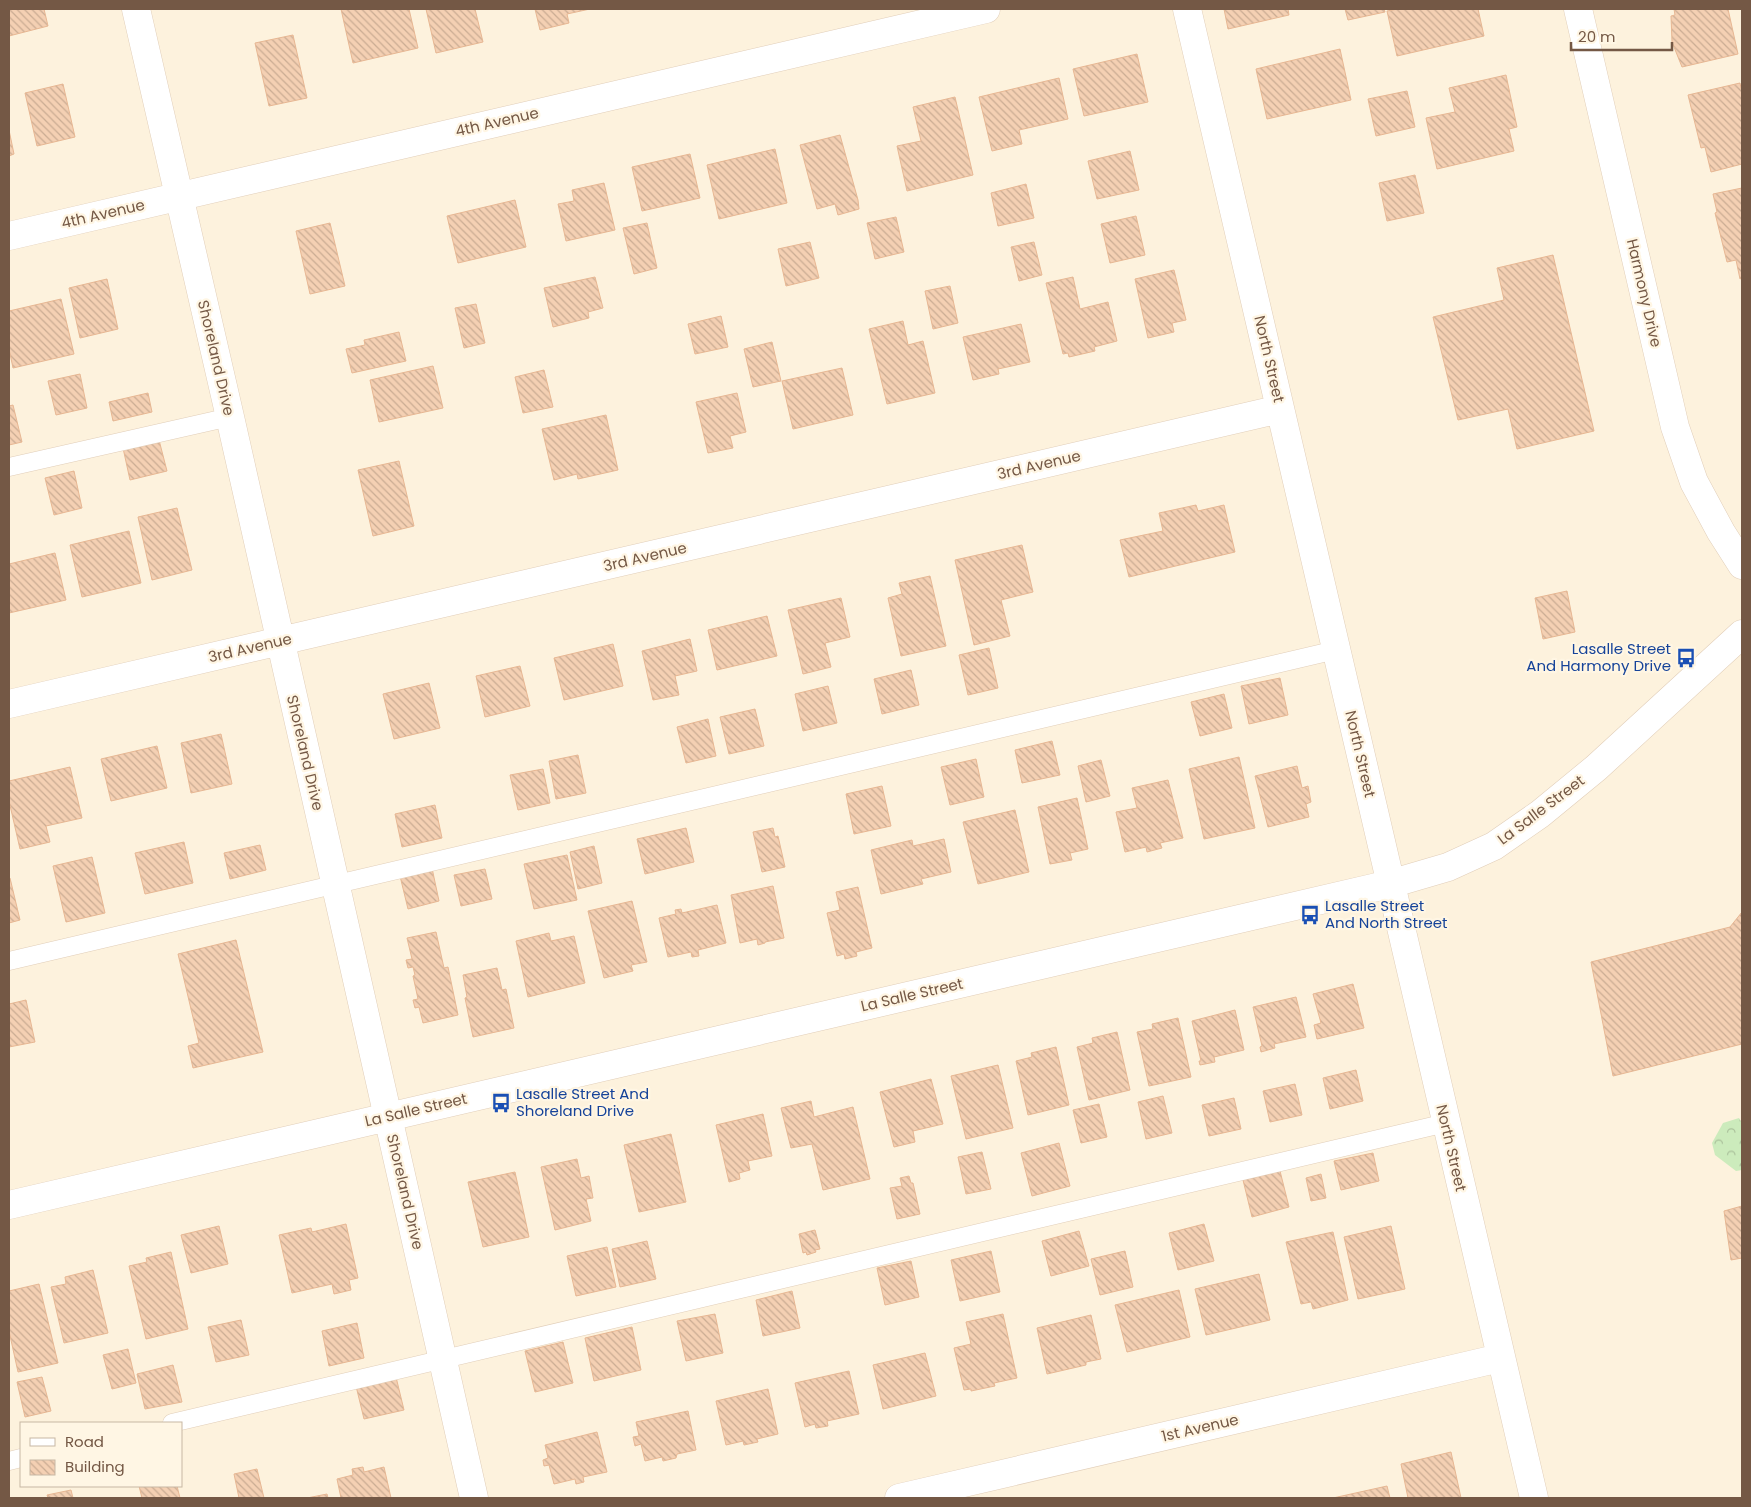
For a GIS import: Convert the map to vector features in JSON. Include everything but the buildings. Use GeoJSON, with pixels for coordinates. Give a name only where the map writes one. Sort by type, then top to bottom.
{"type":"FeatureCollection","features":[{"type":"Feature","properties":{"kind":"street","name":"Shoreland Drive"},"geometry":{"type":"LineString","coordinates":[[136,9],[474,1498]]}},
{"type":"Feature","properties":{"kind":"street","name":"4th Avenue"},"geometry":{"type":"LineString","coordinates":[[9,236],[986,9]]}},
{"type":"Feature","properties":{"kind":"street","name":"North Street"},"geometry":{"type":"LineString","coordinates":[[1187,9],[1534,1498]]}},
{"type":"Feature","properties":{"kind":"street","name":"Harmony Drive"},"geometry":{"type":"LineString","coordinates":[[1578,9],[1675,427],[1694,482],[1721,532],[1742,565]]}},
{"type":"Feature","properties":{"kind":"street","name":"3rd Avenue"},"geometry":{"type":"LineString","coordinates":[[9,704],[1280,409]]}},
{"type":"Feature","properties":{"kind":"street","name":"La Salle Street"},"geometry":{"type":"LineString","coordinates":[[9,1205],[1390,884],[1455,864],[1494,846],[1540,814],[1596,768],[1742,634]]}},
{"type":"Feature","properties":{"kind":"street","name":"1st Avenue"},"geometry":{"type":"LineString","coordinates":[[899,1498],[1500,1358]]}},
{"type":"Feature","properties":{"kind":"lane"},"geometry":{"type":"LineString","coordinates":[[9,468],[230,417]]}},
{"type":"Feature","properties":{"kind":"lane"},"geometry":{"type":"LineString","coordinates":[[9,961],[1336,650]]}},
{"type":"Feature","properties":{"kind":"lane"},"geometry":{"type":"LineString","coordinates":[[176,1422],[1446,1123]]}},
{"type":"Feature","properties":{"kind":"green space"},"geometry":{"type":"Polygon","coordinates":[[[1739,1118],[1742,1123],[1742,1170],[1736,1171],[1715,1155],[1712,1143],[1723,1123],[1739,1118]]]}},
{"type":"Feature","properties":{"kind":"place","name":"Lasalle Street And Harmony Drive"},"geometry":{"type":"Point","coordinates":[1686,658]}},
{"type":"Feature","properties":{"kind":"place","name":"Lasalle Street And North Street"},"geometry":{"type":"Point","coordinates":[1310,915]}},
{"type":"Feature","properties":{"kind":"place","name":"Lasalle Street And Shoreland Drive"},"geometry":{"type":"Point","coordinates":[501,1103]}}]}
